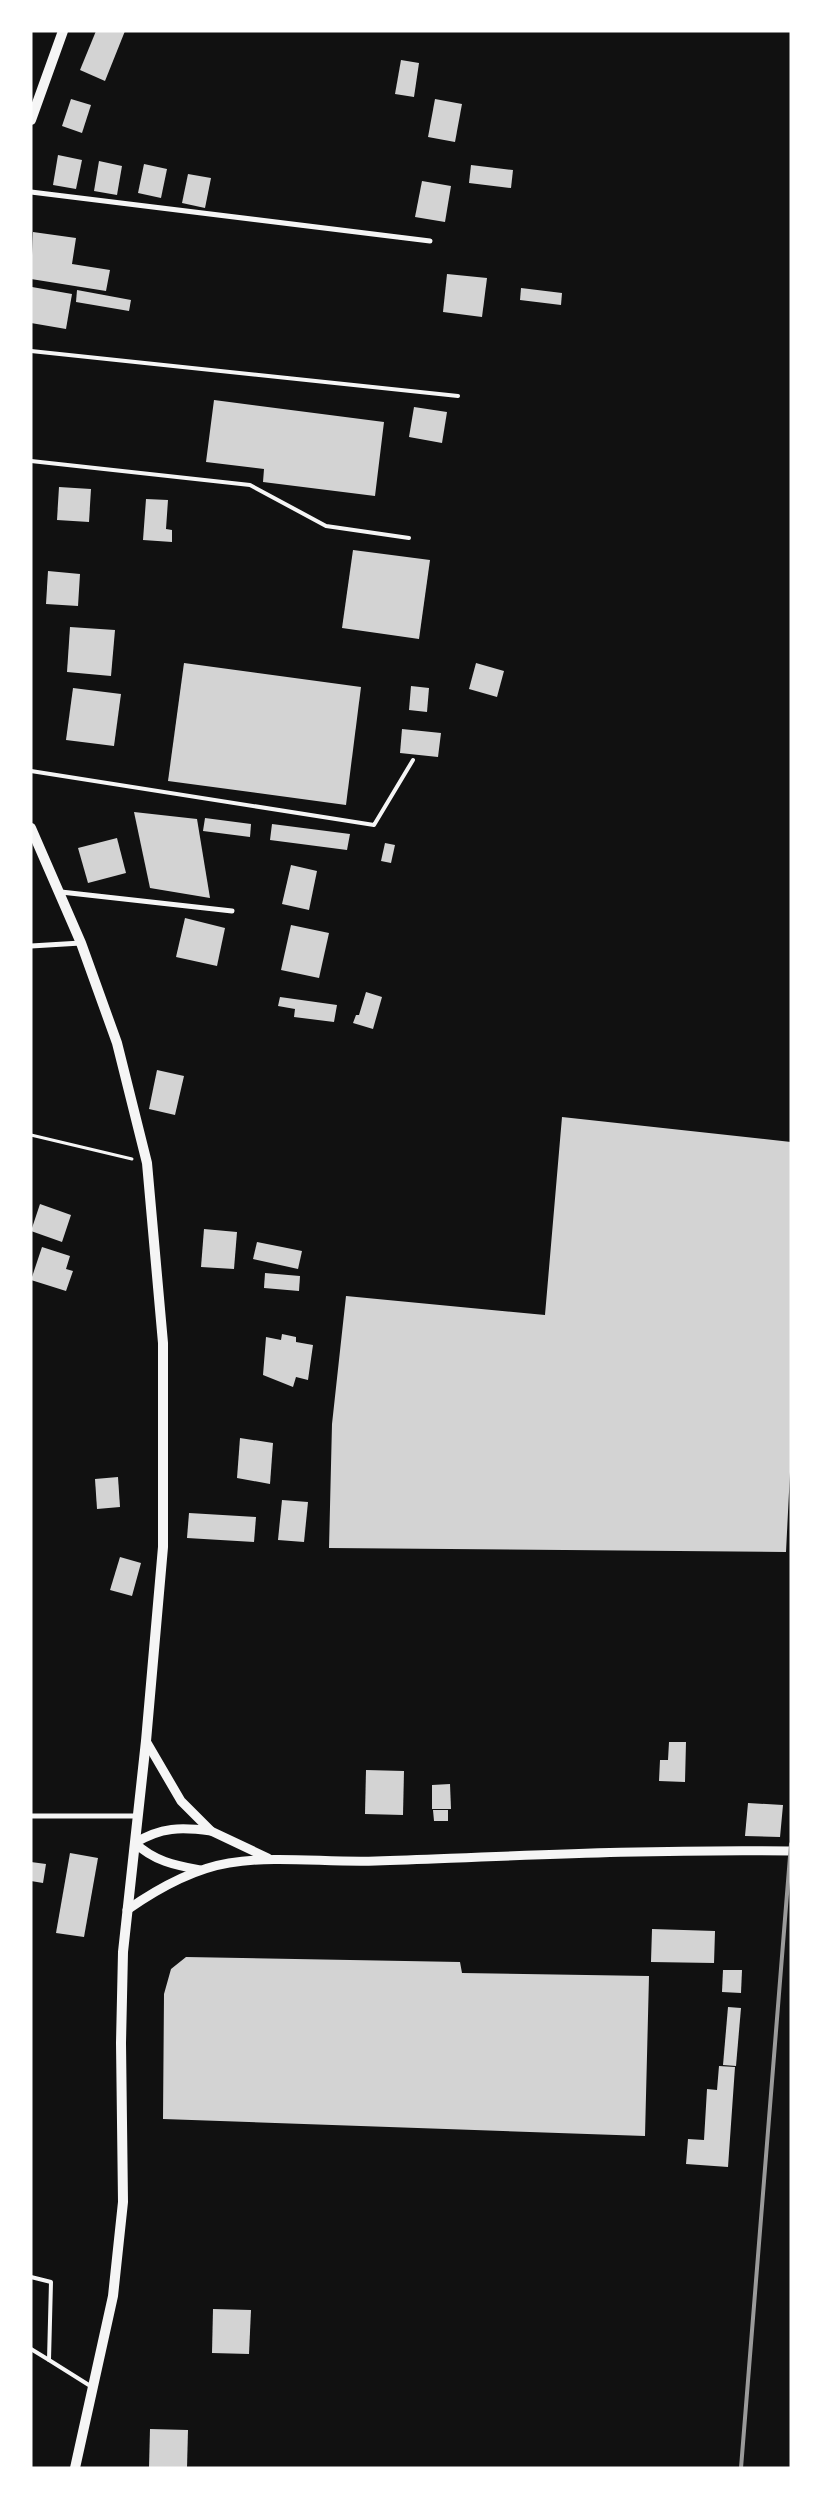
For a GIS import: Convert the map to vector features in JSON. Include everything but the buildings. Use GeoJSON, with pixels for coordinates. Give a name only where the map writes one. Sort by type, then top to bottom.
{"type":"FeatureCollection","features":[{"type":"Feature","properties":{"kind":"main road"},"geometry":{"type":"LineString","coordinates":[[31,120],[63,31]]}},
{"type":"Feature","properties":{"kind":"main road"},"geometry":{"type":"LineString","coordinates":[[31,828],[61,892],[117,1044],[147,1163],[163,1343],[163,1547],[146,1741],[123,1952],[121,2043],[123,2202],[113,2296],[75,2468]]}},
{"type":"Feature","properties":{"kind":"street"},"geometry":{"type":"LineString","coordinates":[[31,192],[430,241]]}},
{"type":"Feature","properties":{"kind":"street"},"geometry":{"type":"LineString","coordinates":[[61,892],[232,911]]}},
{"type":"Feature","properties":{"kind":"street"},"geometry":{"type":"LineString","coordinates":[[31,946],[81,943]]}},
{"type":"Feature","properties":{"kind":"street"},"geometry":{"type":"LineString","coordinates":[[146,1741],[181,1801],[211,1831]]}},
{"type":"Feature","properties":{"kind":"street"},"geometry":{"type":"LineString","coordinates":[[31,1816],[138,1816]]}},
{"type":"Feature","properties":{"kind":"street"},"geometry":{"type":"LineString","coordinates":[[200,1870],[162,1862],[147,1854],[135,1842],[148,1834],[182,1827],[211,1831],[270,1859]]}},
{"type":"Feature","properties":{"kind":"street"},"geometry":{"type":"LineString","coordinates":[[127,1910],[200,1870],[229,1863],[270,1859],[346,1863],[527,1855],[791,1851]]}},
{"type":"Feature","properties":{"kind":"lane"},"geometry":{"type":"LineString","coordinates":[[31,351],[458,396]]}},
{"type":"Feature","properties":{"kind":"lane"},"geometry":{"type":"LineString","coordinates":[[31,461],[250,485],[326,526],[408,538]]}},
{"type":"Feature","properties":{"kind":"lane"},"geometry":{"type":"LineString","coordinates":[[31,771],[374,825],[413,760]]}},
{"type":"Feature","properties":{"kind":"lane"},"geometry":{"type":"LineString","coordinates":[[31,2277],[51,2282],[49,2360]]}},
{"type":"Feature","properties":{"kind":"lane"},"geometry":{"type":"LineString","coordinates":[[31,2349],[94,2388]]}},
{"type":"Feature","properties":{"kind":"path"},"geometry":{"type":"LineString","coordinates":[[31,1135],[147,1163]]}},
{"type":"Feature","properties":{"kind":"railway"},"geometry":{"type":"LineString","coordinates":[[741,2468],[791,1844]]}}]}
